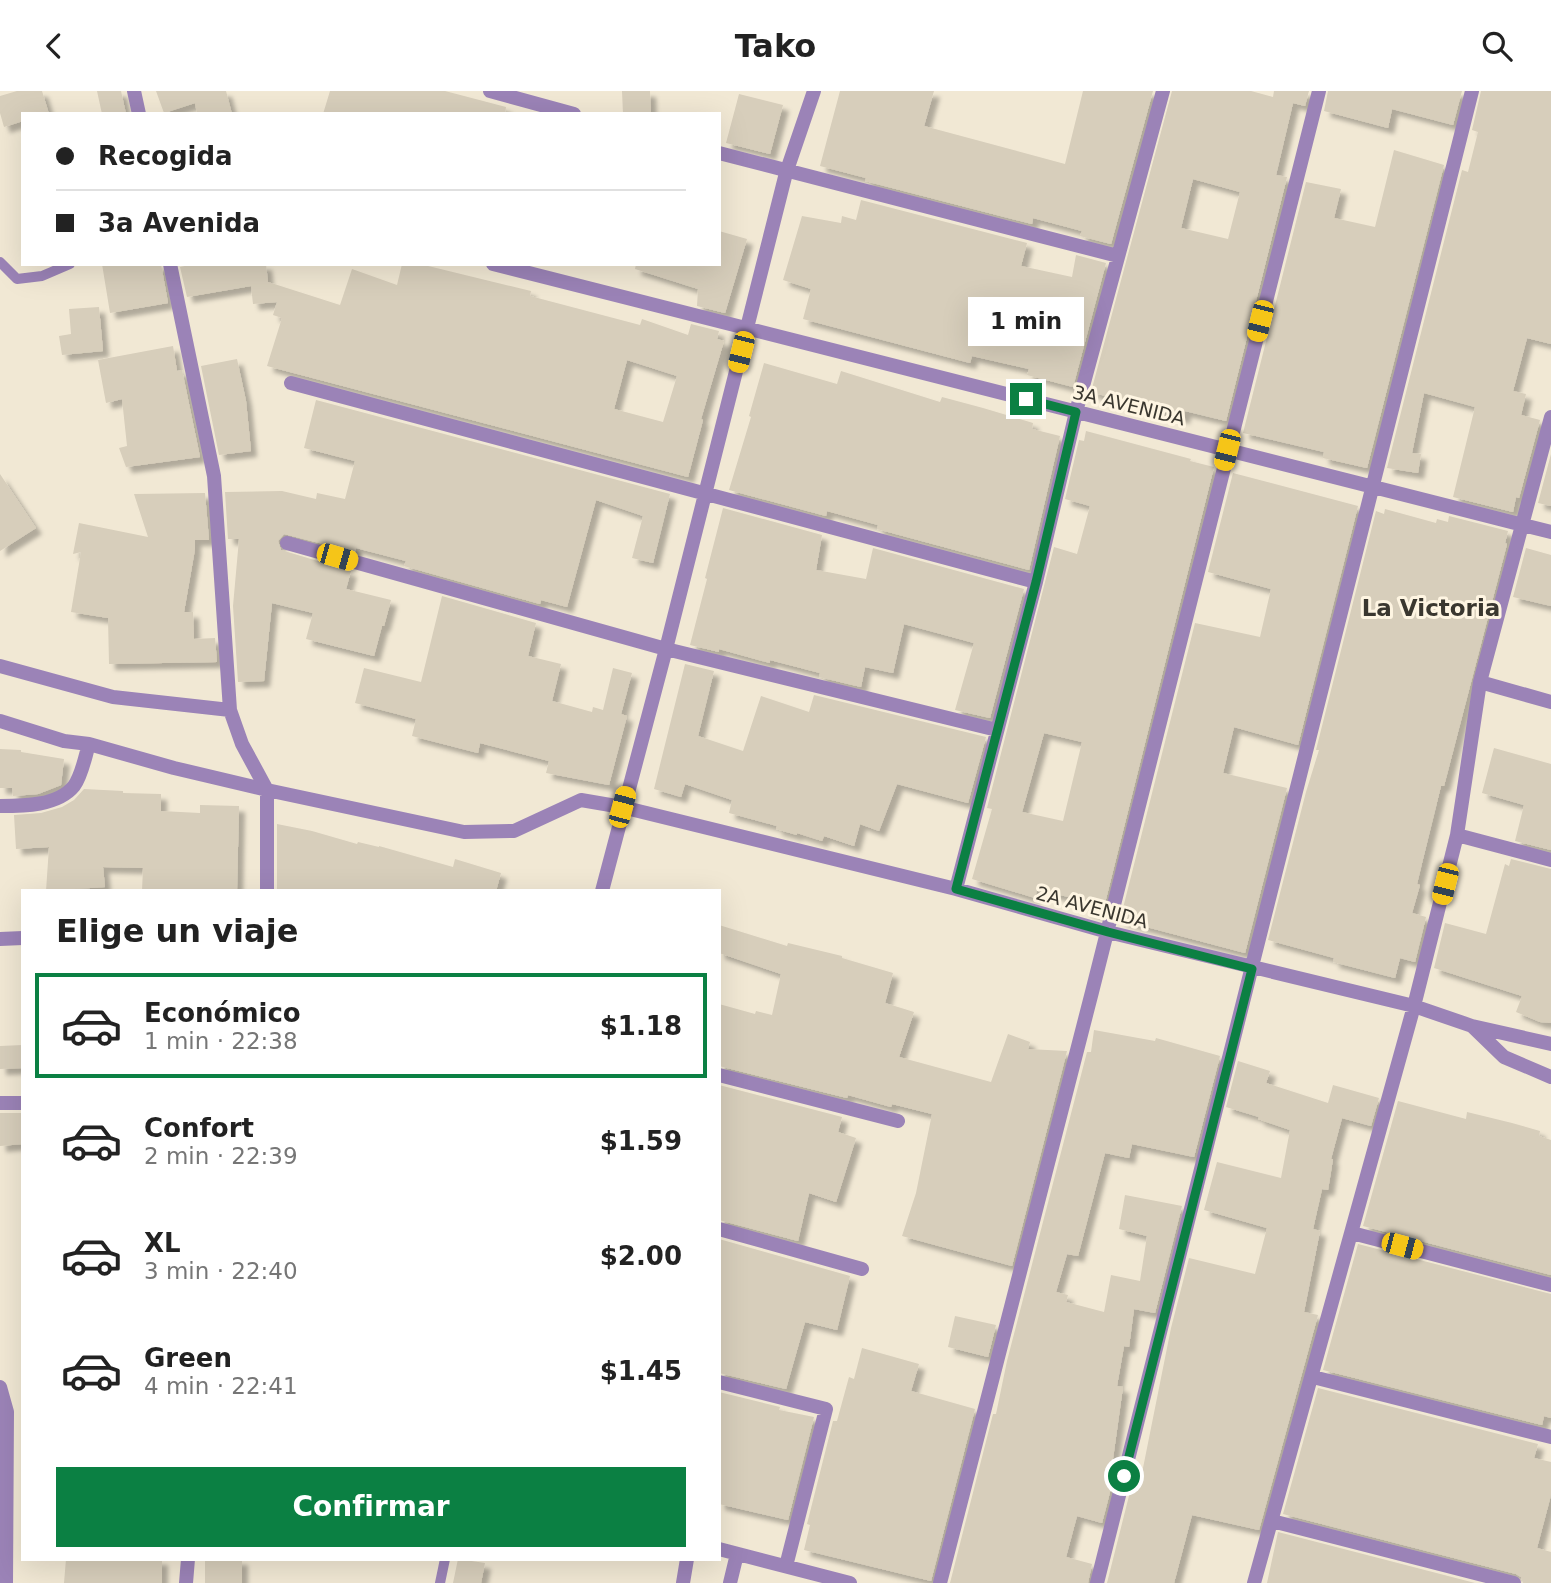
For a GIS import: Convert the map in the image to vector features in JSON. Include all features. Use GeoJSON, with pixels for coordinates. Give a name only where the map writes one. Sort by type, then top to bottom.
{"type":"FeatureCollection","features":[{"type":"Feature","properties":{"kind":"street"},"geometry":{"type":"LineString","coordinates":[[134,91],[139,112]]}},
{"type":"Feature","properties":{"kind":"street"},"geometry":{"type":"LineString","coordinates":[[490,91],[567,112]]}},
{"type":"Feature","properties":{"kind":"street"},"geometry":{"type":"LineString","coordinates":[[602,889],[787,171],[814,91]]}},
{"type":"Feature","properties":{"kind":"street"},"geometry":{"type":"LineString","coordinates":[[956,889],[1036,582],[1076,412],[1163,91]]}},
{"type":"Feature","properties":{"kind":"street"},"geometry":{"type":"LineString","coordinates":[[940,1583],[1108,932],[1319,91]]}},
{"type":"Feature","properties":{"kind":"street"},"geometry":{"type":"LineString","coordinates":[[1097,1583],[1472,91]]}},
{"type":"Feature","properties":{"kind":"street"},"geometry":{"type":"LineString","coordinates":[[721,154],[1118,256]]}},
{"type":"Feature","properties":{"kind":"street"},"geometry":{"type":"LineString","coordinates":[[170,266],[215,476],[230,710],[242,744],[267,790],[267,889]]}},
{"type":"Feature","properties":{"kind":"street","name":"3A AVENIDA"},"geometry":{"type":"LineString","coordinates":[[501,266],[1551,532]]}},
{"type":"Feature","properties":{"kind":"street"},"geometry":{"type":"LineString","coordinates":[[291,383],[1036,582]]}},
{"type":"Feature","properties":{"kind":"street"},"geometry":{"type":"LineString","coordinates":[[1254,1583],[1414,1006],[1457,835],[1480,683],[1551,417]]}},
{"type":"Feature","properties":{"kind":"street"},"geometry":{"type":"LineString","coordinates":[[287,543],[666,649],[998,730]]}},
{"type":"Feature","properties":{"kind":"street"},"geometry":{"type":"LineString","coordinates":[[0,666],[113,697],[230,710]]}},
{"type":"Feature","properties":{"kind":"street"},"geometry":{"type":"LineString","coordinates":[[1480,683],[1551,702]]}},
{"type":"Feature","properties":{"kind":"street","name":"2A AVENIDA"},"geometry":{"type":"LineString","coordinates":[[0,721],[64,741],[89,744],[174,768],[464,832],[514,831],[581,800],[622,807],[956,889],[1108,932],[1252,969],[1414,1006],[1472,1026],[1551,1044]]}},
{"type":"Feature","properties":{"kind":"street"},"geometry":{"type":"LineString","coordinates":[[0,806],[34,804],[64,795],[75,785],[89,744]]}},
{"type":"Feature","properties":{"kind":"street"},"geometry":{"type":"LineString","coordinates":[[1457,835],[1551,860]]}},
{"type":"Feature","properties":{"kind":"street"},"geometry":{"type":"LineString","coordinates":[[0,939],[21,938]]}},
{"type":"Feature","properties":{"kind":"street"},"geometry":{"type":"LineString","coordinates":[[1472,1026],[1504,1057],[1551,1077]]}},
{"type":"Feature","properties":{"kind":"street"},"geometry":{"type":"LineString","coordinates":[[721,1076],[898,1121]]}},
{"type":"Feature","properties":{"kind":"street"},"geometry":{"type":"LineString","coordinates":[[0,1103],[21,1103]]}},
{"type":"Feature","properties":{"kind":"street"},"geometry":{"type":"LineString","coordinates":[[721,1230],[862,1269]]}},
{"type":"Feature","properties":{"kind":"street"},"geometry":{"type":"LineString","coordinates":[[1352,1233],[1551,1285]]}},
{"type":"Feature","properties":{"kind":"street"},"geometry":{"type":"LineString","coordinates":[[1313,1377],[1551,1437]]}},
{"type":"Feature","properties":{"kind":"street"},"geometry":{"type":"LineString","coordinates":[[721,1383],[826,1409],[786,1566]]}},
{"type":"Feature","properties":{"kind":"street"},"geometry":{"type":"LineString","coordinates":[[0,1387],[7,1412],[3,1441],[6,1583]]}},
{"type":"Feature","properties":{"kind":"street"},"geometry":{"type":"LineString","coordinates":[[3,1441],[21,1444]]}},
{"type":"Feature","properties":{"kind":"street"},"geometry":{"type":"LineString","coordinates":[[1272,1521],[1514,1583]]}},
{"type":"Feature","properties":{"kind":"street"},"geometry":{"type":"LineString","coordinates":[[721,1550],[850,1583]]}},
{"type":"Feature","properties":{"kind":"street"},"geometry":{"type":"LineString","coordinates":[[730,1583],[737,1554]]}},
{"type":"Feature","properties":{"kind":"street"},"geometry":{"type":"LineString","coordinates":[[186,1583],[188,1561]]}},
{"type":"Feature","properties":{"kind":"street"},"geometry":{"type":"LineString","coordinates":[[683,1583],[687,1561]]}},
{"type":"Feature","properties":{"kind":"lane"},"geometry":{"type":"LineString","coordinates":[[0,262],[18,279],[42,276],[65,266]]}},
{"type":"Feature","properties":{"kind":"lane"},"geometry":{"type":"LineString","coordinates":[[440,1583],[445,1561]]}},
{"type":"Feature","properties":{"kind":"building"},"geometry":{"type":"Polygon","coordinates":[[[17,91],[42,91],[48,112],[21,112],[21,122],[4,127],[0,113],[0,96],[17,91]]]}},
{"type":"Feature","properties":{"kind":"building"},"geometry":{"type":"Polygon","coordinates":[[[97,91],[121,91],[126,112],[102,112],[97,91]]]}},
{"type":"Feature","properties":{"kind":"building"},"geometry":{"type":"Polygon","coordinates":[[[156,91],[226,91],[231,112],[197,112],[195,103],[164,112],[156,91]]]}},
{"type":"Feature","properties":{"kind":"building"},"geometry":{"type":"Polygon","coordinates":[[[330,91],[445,91],[506,107],[505,112],[324,112],[330,91]]]}},
{"type":"Feature","properties":{"kind":"building"},"geometry":{"type":"Polygon","coordinates":[[[622,91],[650,91],[651,112],[623,112],[622,91]]]}},
{"type":"Feature","properties":{"kind":"building"},"geometry":{"type":"Polygon","coordinates":[[[840,91],[934,91],[924,126],[1065,164],[1083,91],[1153,91],[1111,244],[1080,236],[1082,231],[1033,218],[1032,224],[865,181],[866,178],[820,166],[840,91]]]}},
{"type":"Feature","properties":{"kind":"building"},"geometry":{"type":"Polygon","coordinates":[[[1172,91],[1251,91],[1273,97],[1274,91],[1309,91],[1305,106],[1293,103],[1276,175],[1287,177],[1226,421],[1185,411],[1184,418],[1091,392],[1172,91]],[[1193,179],[1181,228],[1228,239],[1240,192],[1193,179]]]}},
{"type":"Feature","properties":{"kind":"building"},"geometry":{"type":"Polygon","coordinates":[[[1328,91],[1462,91],[1453,125],[1392,109],[1388,128],[1324,111],[1328,91]]]}},
{"type":"Feature","properties":{"kind":"building"},"geometry":{"type":"Polygon","coordinates":[[[1481,91],[1551,91],[1551,344],[1527,338],[1513,391],[1526,394],[1521,415],[1540,420],[1513,512],[1453,497],[1475,407],[1424,393],[1412,453],[1421,454],[1418,473],[1387,468],[1462,170],[1468,172],[1478,132],[1472,130],[1481,91]]]}},
{"type":"Feature","properties":{"kind":"building"},"geometry":{"type":"Polygon","coordinates":[[[739,94],[783,105],[770,154],[726,143],[739,94]]]}},
{"type":"Feature","properties":{"kind":"building"},"geometry":{"type":"Polygon","coordinates":[[[1394,150],[1444,165],[1367,468],[1323,458],[1324,452],[1243,433],[1306,182],[1341,189],[1334,218],[1375,227],[1394,150]]]}},
{"type":"Feature","properties":{"kind":"building"},"geometry":{"type":"Polygon","coordinates":[[[861,200],[1027,243],[1021,266],[1072,277],[1076,255],[1106,263],[1073,387],[1027,375],[1029,369],[972,356],[970,363],[803,319],[811,289],[783,280],[802,216],[841,223],[842,216],[856,220],[861,200]]]}},
{"type":"Feature","properties":{"kind":"building"},"geometry":{"type":"Polygon","coordinates":[[[721,232],[747,239],[725,313],[697,306],[698,289],[635,269],[636,266],[721,266],[721,232]]]}},
{"type":"Feature","properties":{"kind":"building"},"geometry":{"type":"Polygon","coordinates":[[[102,266],[161,266],[168,303],[110,313],[102,266]]]}},
{"type":"Feature","properties":{"kind":"building"},"geometry":{"type":"Polygon","coordinates":[[[185,266],[266,266],[268,282],[340,305],[352,269],[397,285],[402,266],[428,266],[531,291],[530,296],[640,325],[642,319],[688,335],[691,324],[719,331],[717,339],[724,341],[701,419],[703,420],[688,477],[267,366],[282,318],[273,315],[277,302],[253,304],[251,286],[187,297],[180,267],[185,266]],[[627,360],[614,409],[663,422],[677,376],[627,360]]]}},
{"type":"Feature","properties":{"kind":"building"},"geometry":{"type":"Polygon","coordinates":[[[99,307],[103,351],[62,355],[59,336],[71,334],[69,309],[99,307]]]}},
{"type":"Feature","properties":{"kind":"building"},"geometry":{"type":"Polygon","coordinates":[[[173,346],[177,371],[182,370],[200,457],[126,467],[119,448],[127,446],[122,399],[106,403],[98,360],[173,346]]]}},
{"type":"Feature","properties":{"kind":"building"},"geometry":{"type":"Polygon","coordinates":[[[237,359],[246,401],[251,451],[219,455],[201,366],[237,359]]]}},
{"type":"Feature","properties":{"kind":"building"},"geometry":{"type":"Polygon","coordinates":[[[764,363],[837,384],[841,371],[940,402],[942,397],[983,408],[1033,423],[1032,429],[1060,436],[1029,570],[877,529],[878,525],[827,511],[826,516],[729,490],[764,363]]]}},
{"type":"Feature","properties":{"kind":"building"},"geometry":{"type":"Polygon","coordinates":[[[316,400],[670,494],[653,563],[632,558],[643,516],[596,500],[567,607],[541,600],[540,604],[404,566],[406,561],[356,548],[355,552],[284,534],[278,541],[281,550],[351,571],[346,589],[391,600],[384,626],[374,656],[306,639],[313,613],[272,603],[264,681],[238,682],[233,606],[239,539],[228,539],[225,492],[282,491],[316,499],[317,493],[345,499],[355,461],[304,448],[316,400]]]}},
{"type":"Feature","properties":{"kind":"building"},"geometry":{"type":"Polygon","coordinates":[[[1086,431],[1214,467],[1102,915],[1084,910],[1087,901],[1037,890],[1035,898],[972,879],[992,809],[987,808],[1054,547],[1077,554],[1090,506],[1065,499],[1079,440],[1084,441],[1086,431]],[[1044,733],[1022,812],[1063,821],[1082,742],[1044,733]]]}},
{"type":"Feature","properties":{"kind":"building"},"geometry":{"type":"Polygon","coordinates":[[[1551,454],[1551,506],[1538,503],[1551,454]]]}},
{"type":"Feature","properties":{"kind":"building"},"geometry":{"type":"Polygon","coordinates":[[[1233,473],[1358,506],[1298,745],[1234,727],[1223,773],[1287,788],[1245,953],[1120,920],[1195,623],[1260,637],[1271,589],[1208,572],[1233,473]]]}},
{"type":"Feature","properties":{"kind":"building"},"geometry":{"type":"Polygon","coordinates":[[[0,474],[36,528],[0,551],[0,474]]]}},
{"type":"Feature","properties":{"kind":"building"},"geometry":{"type":"Polygon","coordinates":[[[205,493],[209,540],[195,540],[184,612],[193,612],[194,639],[215,638],[217,662],[109,664],[108,618],[71,612],[81,552],[73,554],[79,523],[148,537],[134,494],[205,493]]]}},
{"type":"Feature","properties":{"kind":"building"},"geometry":{"type":"Polygon","coordinates":[[[723,508],[822,535],[816,570],[866,579],[873,548],[1024,589],[990,718],[955,710],[974,643],[904,624],[893,673],[865,667],[861,687],[819,677],[820,673],[770,660],[770,663],[719,649],[719,652],[690,645],[723,508]]]}},
{"type":"Feature","properties":{"kind":"building"},"geometry":{"type":"Polygon","coordinates":[[[1385,509],[1436,523],[1437,519],[1448,522],[1449,516],[1508,531],[1507,544],[1417,884],[1420,885],[1412,913],[1426,917],[1415,962],[1400,958],[1395,978],[1333,962],[1334,958],[1268,940],[1319,750],[1316,750],[1376,511],[1384,514],[1385,509]]]}},
{"type":"Feature","properties":{"kind":"building"},"geometry":{"type":"Polygon","coordinates":[[[1526,548],[1551,555],[1551,606],[1513,597],[1526,548]]]}},
{"type":"Feature","properties":{"kind":"building"},"geometry":{"type":"Polygon","coordinates":[[[442,596],[536,623],[528,656],[561,664],[552,701],[592,712],[593,707],[603,710],[613,668],[632,673],[621,714],[627,716],[609,785],[546,773],[549,761],[480,743],[478,753],[412,736],[416,719],[355,703],[364,668],[421,682],[442,596]]]}},
{"type":"Feature","properties":{"kind":"building"},"geometry":{"type":"Polygon","coordinates":[[[685,664],[714,671],[698,736],[743,751],[761,696],[809,712],[814,695],[986,737],[968,803],[897,784],[879,831],[860,824],[854,846],[824,836],[822,841],[797,835],[776,829],[777,826],[729,813],[732,800],[685,784],[681,797],[654,789],[685,664]]]}},
{"type":"Feature","properties":{"kind":"building"},"geometry":{"type":"Polygon","coordinates":[[[1494,748],[1551,764],[1551,850],[1515,841],[1524,805],[1482,793],[1494,748]]]}},
{"type":"Feature","properties":{"kind":"building"},"geometry":{"type":"Polygon","coordinates":[[[0,749],[21,750],[64,759],[61,785],[38,794],[13,796],[12,788],[0,788],[0,749]]]}},
{"type":"Feature","properties":{"kind":"building"},"geometry":{"type":"Polygon","coordinates":[[[84,789],[161,794],[161,811],[200,813],[200,805],[239,806],[237,889],[142,889],[143,868],[103,867],[105,887],[46,889],[49,847],[16,849],[14,815],[41,813],[62,807],[74,800],[84,789]]]}},
{"type":"Feature","properties":{"kind":"building"},"geometry":{"type":"Polygon","coordinates":[[[277,824],[357,844],[379,846],[453,867],[455,859],[501,873],[497,889],[277,889],[277,824]]]}},
{"type":"Feature","properties":{"kind":"building"},"geometry":{"type":"Polygon","coordinates":[[[1511,859],[1551,869],[1551,1023],[1540,1022],[1516,1012],[1522,996],[1434,968],[1445,923],[1486,934],[1505,864],[1509,866],[1511,859]]]}},
{"type":"Feature","properties":{"kind":"building"},"geometry":{"type":"Polygon","coordinates":[[[721,926],[787,946],[788,943],[842,956],[893,973],[885,1003],[914,1012],[899,1057],[991,1082],[1008,1034],[1030,1042],[1028,1049],[1067,1051],[1012,1266],[902,1236],[916,1193],[932,1114],[892,1104],[891,1107],[848,1095],[847,1098],[721,1066],[721,1005],[755,1014],[756,1011],[772,1015],[781,974],[721,954],[721,926]]]}},
{"type":"Feature","properties":{"kind":"building"},"geometry":{"type":"Polygon","coordinates":[[[1094,1030],[1155,1041],[1156,1038],[1220,1056],[1194,1157],[1132,1144],[1129,1158],[1105,1153],[1078,1256],[1067,1254],[1056,1292],[1068,1295],[1066,1302],[1104,1312],[1111,1275],[1140,1281],[1147,1236],[1119,1229],[1125,1195],[1182,1206],[1155,1313],[1134,1309],[1129,1347],[1124,1346],[1117,1386],[1123,1387],[1111,1473],[1115,1473],[1102,1523],[1077,1516],[1066,1557],[1092,1564],[1088,1583],[950,1583],[993,1414],[996,1414],[1007,1361],[1087,1052],[1091,1052],[1094,1030]]]}},
{"type":"Feature","properties":{"kind":"building"},"geometry":{"type":"Polygon","coordinates":[[[21,1045],[21,1068],[0,1069],[0,1046],[21,1045]]]}},
{"type":"Feature","properties":{"kind":"building"},"geometry":{"type":"Polygon","coordinates":[[[1238,1061],[1270,1071],[1266,1083],[1328,1103],[1333,1085],[1379,1098],[1371,1126],[1342,1118],[1331,1159],[1328,1190],[1322,1189],[1313,1229],[1320,1231],[1304,1312],[1318,1315],[1259,1530],[1192,1515],[1174,1583],[1107,1583],[1134,1476],[1141,1478],[1171,1328],[1189,1258],[1255,1274],[1267,1228],[1204,1210],[1217,1162],[1281,1178],[1290,1130],[1226,1107],[1238,1061]]]}},
{"type":"Feature","properties":{"kind":"building"},"geometry":{"type":"Polygon","coordinates":[[[721,1086],[842,1117],[838,1132],[856,1138],[836,1202],[809,1193],[798,1241],[721,1221],[721,1086]]]}},
{"type":"Feature","properties":{"kind":"building"},"geometry":{"type":"Polygon","coordinates":[[[1398,1101],[1466,1119],[1467,1112],[1512,1123],[1540,1131],[1539,1136],[1551,1140],[1551,1275],[1363,1226],[1398,1101]]]}},
{"type":"Feature","properties":{"kind":"building"},"geometry":{"type":"Polygon","coordinates":[[[0,1113],[21,1113],[21,1144],[0,1146],[0,1113]]]}},
{"type":"Feature","properties":{"kind":"building"},"geometry":{"type":"Polygon","coordinates":[[[721,1240],[850,1276],[837,1330],[805,1322],[786,1389],[721,1373],[721,1240]]]}},
{"type":"Feature","properties":{"kind":"building"},"geometry":{"type":"Polygon","coordinates":[[[1358,1244],[1551,1294],[1551,1418],[1544,1416],[1542,1425],[1323,1370],[1358,1244]]]}},
{"type":"Feature","properties":{"kind":"building"},"geometry":{"type":"Polygon","coordinates":[[[955,1316],[996,1325],[988,1357],[948,1347],[955,1316]]]}},
{"type":"Feature","properties":{"kind":"building"},"geometry":{"type":"Polygon","coordinates":[[[862,1348],[919,1364],[911,1391],[975,1409],[931,1581],[804,1550],[810,1525],[807,1524],[833,1421],[837,1421],[849,1377],[854,1379],[862,1348]]]}},
{"type":"Feature","properties":{"kind":"building"},"geometry":{"type":"Polygon","coordinates":[[[1318,1388],[1538,1444],[1534,1458],[1551,1462],[1551,1495],[1537,1548],[1551,1552],[1551,1583],[1523,1583],[1521,1577],[1516,1574],[1283,1514],[1318,1388]]]}},
{"type":"Feature","properties":{"kind":"building"},"geometry":{"type":"Polygon","coordinates":[[[721,1392],[780,1407],[779,1410],[814,1417],[788,1520],[721,1504],[721,1392]]]}},
{"type":"Feature","properties":{"kind":"building"},"geometry":{"type":"Polygon","coordinates":[[[1278,1532],[1475,1583],[1267,1583],[1278,1532]]]}},
{"type":"Feature","properties":{"kind":"building"},"geometry":{"type":"Polygon","coordinates":[[[66,1561],[162,1561],[162,1583],[64,1583],[66,1561]]]}},
{"type":"Feature","properties":{"kind":"building"},"geometry":{"type":"Polygon","coordinates":[[[205,1561],[242,1561],[242,1583],[205,1583],[205,1561]]]}},
{"type":"Feature","properties":{"kind":"building"},"geometry":{"type":"Polygon","coordinates":[[[458,1561],[485,1563],[481,1583],[453,1583],[458,1561]]]}},
{"type":"Feature","properties":{"kind":"district","name":"La Victoria"},"geometry":{"type":"Point","coordinates":[1431,608]}},
{"type":"Feature","properties":{"kind":"route"},"geometry":{"type":"LineString","coordinates":[[1026,399],[1076,412],[1036,582],[956,889],[1252,969],[1124,1476]]}}]}
